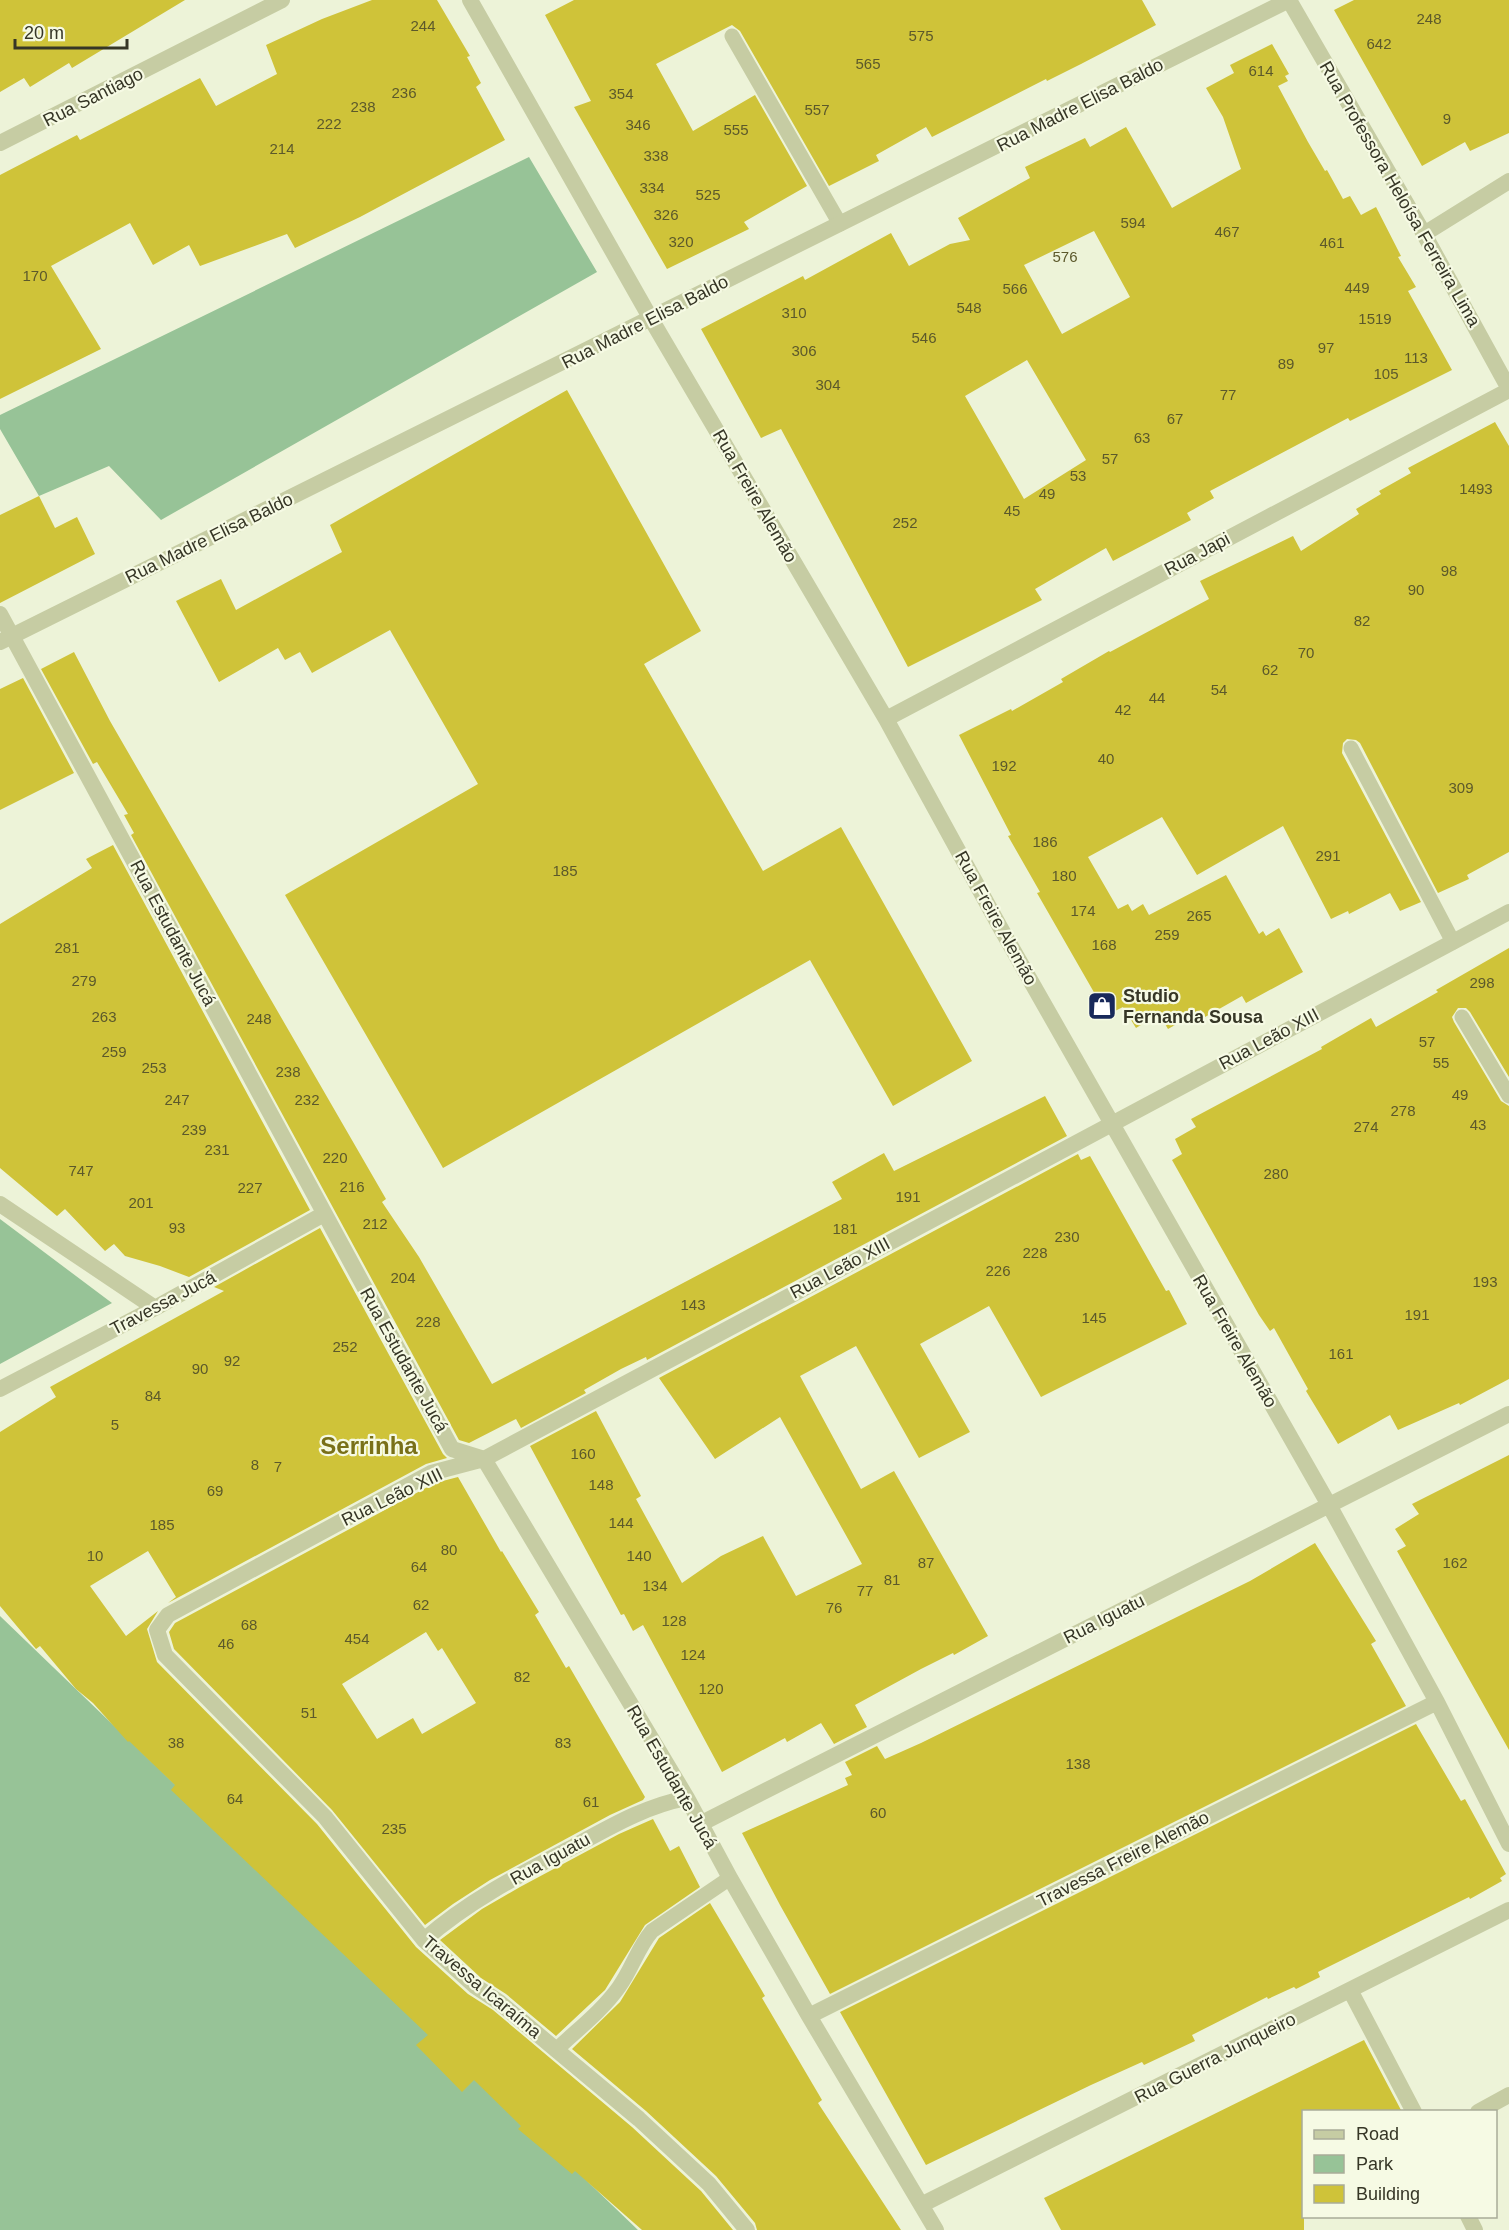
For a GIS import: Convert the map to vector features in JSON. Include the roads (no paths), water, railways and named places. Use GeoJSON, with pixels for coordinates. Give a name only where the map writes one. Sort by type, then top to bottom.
{"type":"FeatureCollection","features":[{"type":"Feature","properties":{"kind":"street","name":"Rua Santiago"},"geometry":{"type":"LineString","coordinates":[[0,143],[282,0]]}},
{"type":"Feature","properties":{"kind":"street","name":"Rua Freire Alemão"},"geometry":{"type":"LineString","coordinates":[[470,0],[651,319],[886,719],[1000,927],[1329,1505],[1437,1702],[1509,1844]]}},
{"type":"Feature","properties":{"kind":"street","name":"Rua Madre Elisa Baldo"},"geometry":{"type":"LineString","coordinates":[[7,639],[1289,0]]}},
{"type":"Feature","properties":{"kind":"street","name":"Rua Professora Heloísa Ferreira Lima"},"geometry":{"type":"LineString","coordinates":[[1289,0],[1424,234],[1509,389]]}},
{"type":"Feature","properties":{"kind":"street"},"geometry":{"type":"LineString","coordinates":[[1424,234],[1509,181]]}},
{"type":"Feature","properties":{"kind":"street","name":"Rua Japi"},"geometry":{"type":"LineString","coordinates":[[886,719],[1509,389]]}},
{"type":"Feature","properties":{"kind":"street","name":"Rua Estudante Jucá"},"geometry":{"type":"LineString","coordinates":[[0,614],[7,639],[452,1449],[484,1459],[687,1798],[809,2016],[936,2230]]}},
{"type":"Feature","properties":{"kind":"street","name":"Rua Leão XIII"},"geometry":{"type":"LineString","coordinates":[[168,1615],[431,1473],[484,1459],[1509,912]]}},
{"type":"Feature","properties":{"kind":"street"},"geometry":{"type":"LineString","coordinates":[[0,1204],[155,1308]]}},
{"type":"Feature","properties":{"kind":"street","name":"Travessa Jucá"},"geometry":{"type":"LineString","coordinates":[[0,1389],[155,1308],[324,1214]]}},
{"type":"Feature","properties":{"kind":"street","name":"Rua Iguatu"},"geometry":{"type":"LineString","coordinates":[[700,1824],[1509,1414]]}},
{"type":"Feature","properties":{"kind":"street","name":"Travessa Icaraíma"},"geometry":{"type":"LineString","coordinates":[[168,1615],[157,1630],[165,1655],[325,1816],[424,1940],[475,1986],[499,2002],[639,2119],[709,2184],[747,2230]]}},
{"type":"Feature","properties":{"kind":"street","name":"Travessa Freire Alemão"},"geometry":{"type":"LineString","coordinates":[[809,2016],[1437,1702]]}},
{"type":"Feature","properties":{"kind":"street","name":"Rua Iguatu"},"geometry":{"type":"LineString","coordinates":[[424,1940],[448,1918],[521,1875],[636,1814],[664,1802],[687,1798]]}},
{"type":"Feature","properties":{"kind":"street","name":"Rua Guerra Junqueiro"},"geometry":{"type":"LineString","coordinates":[[921,2205],[1509,1910]]}},
{"type":"Feature","properties":{"kind":"street"},"geometry":{"type":"LineString","coordinates":[[1350,1990],[1413,2110]]}},
{"type":"Feature","properties":{"kind":"street"},"geometry":{"type":"LineString","coordinates":[[1482,2110],[1509,2095]]}},
{"type":"Feature","properties":{"kind":"lane"},"geometry":{"type":"LineString","coordinates":[[732,36],[840,224]]}},
{"type":"Feature","properties":{"kind":"lane"},"geometry":{"type":"LineString","coordinates":[[1351,748],[1453,942]]}},
{"type":"Feature","properties":{"kind":"lane"},"geometry":{"type":"LineString","coordinates":[[1462,1017],[1509,1096]]}},
{"type":"Feature","properties":{"kind":"lane"},"geometry":{"type":"LineString","coordinates":[[556,2050],[604,2005],[618,1988],[632,1967],[644,1940],[652,1931],[730,1878]]}},
{"type":"Feature","properties":{"kind":"place","name":"Studio Fernanda Sousa"},"geometry":{"type":"Point","coordinates":[1102,1006]}},
{"type":"Feature","properties":{"kind":"district","name":"Serrinha"},"geometry":{"type":"Point","coordinates":[369,1446]}}]}
